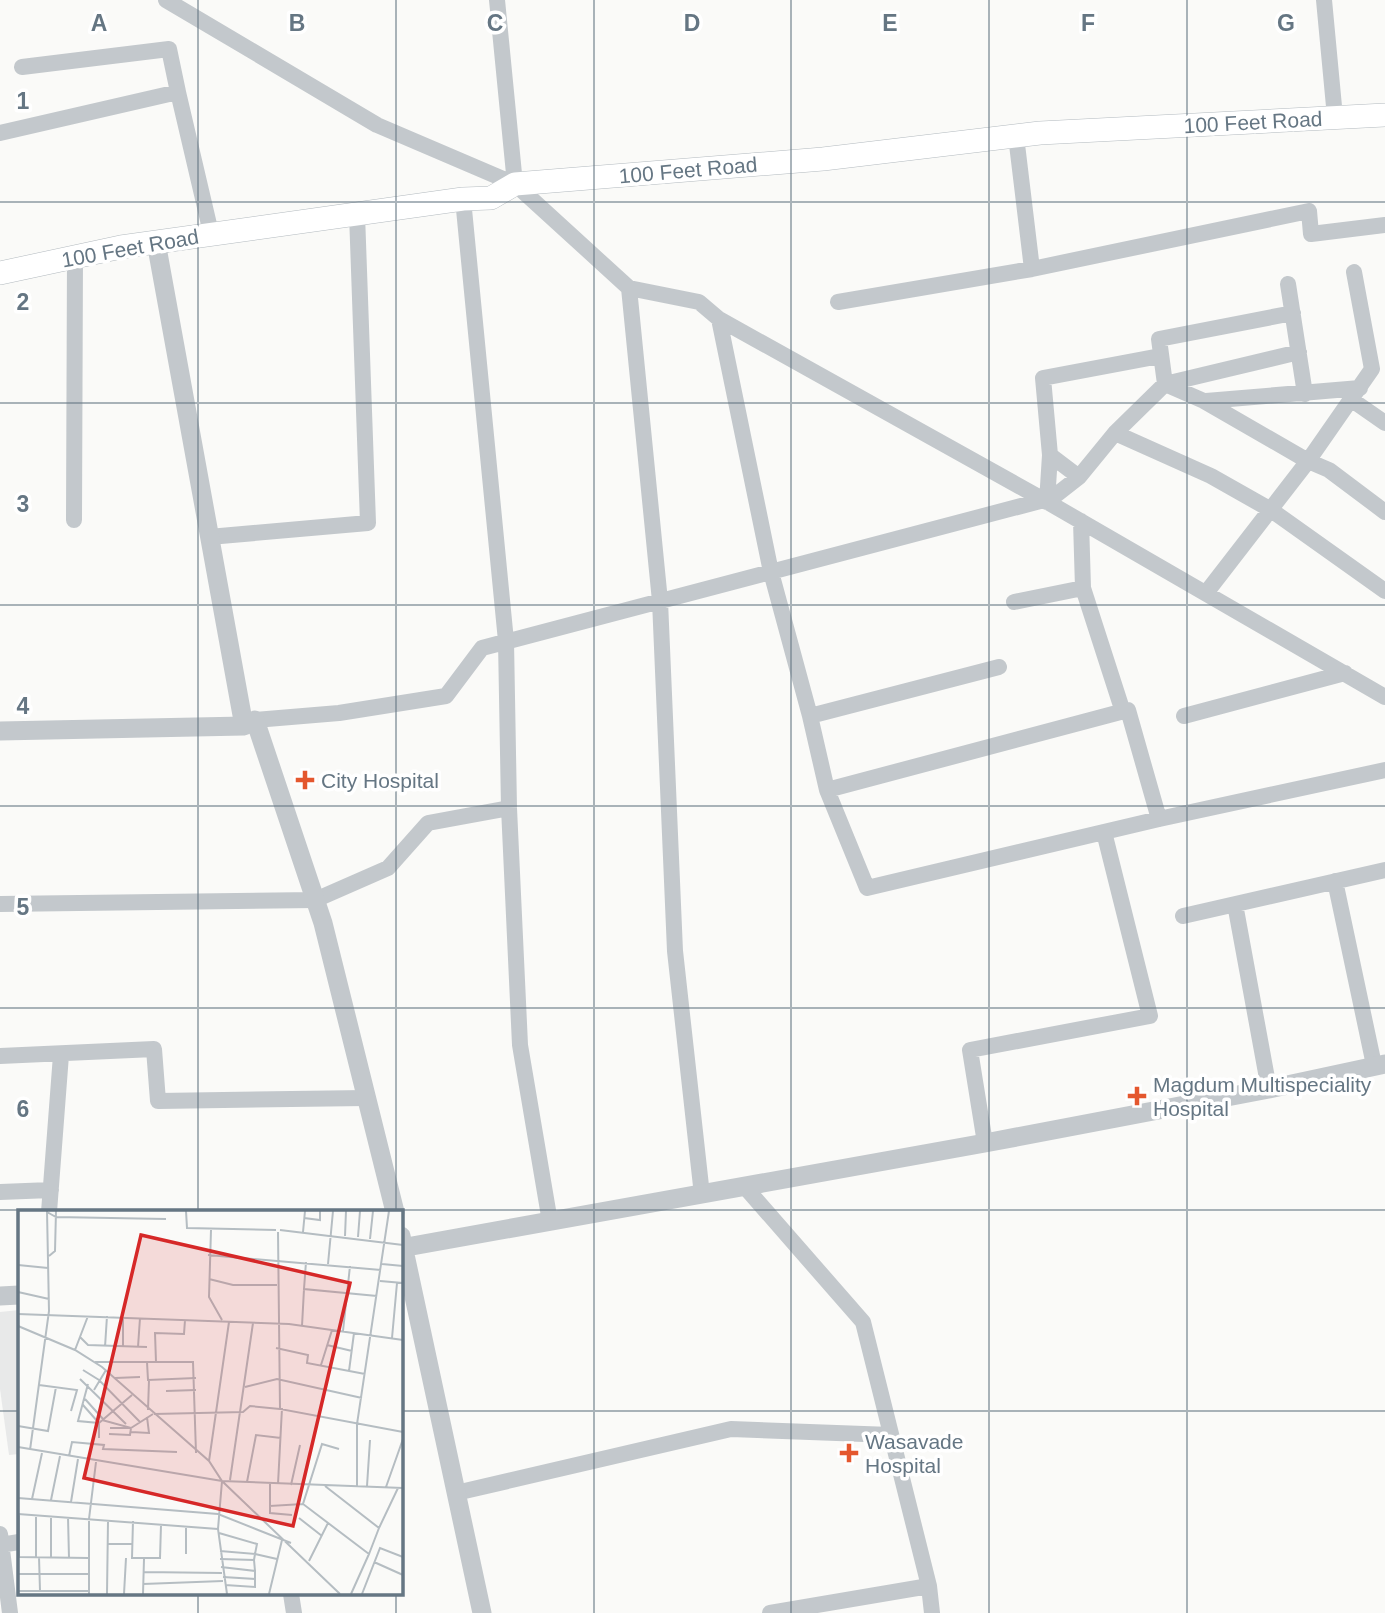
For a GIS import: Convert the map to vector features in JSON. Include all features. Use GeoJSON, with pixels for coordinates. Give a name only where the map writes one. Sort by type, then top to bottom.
{"type":"FeatureCollection","features":[{"type":"Feature","properties":{"kind":"main road","name":"100 Feet Road"},"geometry":{"type":"LineString","coordinates":[[0,272],[75,256],[211,233],[463,199],[491,198],[515,184],[823,159],[1016,136],[1385,115]]}},
{"type":"Feature","properties":{"kind":"street"},"geometry":{"type":"LineString","coordinates":[[166,0],[377,125],[515,184],[629,288],[699,302],[719,319],[1081,521],[1385,696]]}},
{"type":"Feature","properties":{"kind":"street"},"geometry":{"type":"LineString","coordinates":[[497,0],[515,184]]}},
{"type":"Feature","properties":{"kind":"street"},"geometry":{"type":"LineString","coordinates":[[1324,0],[1335,117]]}},
{"type":"Feature","properties":{"kind":"street"},"geometry":{"type":"LineString","coordinates":[[22,67],[169,49],[211,233]]}},
{"type":"Feature","properties":{"kind":"street"},"geometry":{"type":"LineString","coordinates":[[0,133],[178,92]]}},
{"type":"Feature","properties":{"kind":"street"},"geometry":{"type":"LineString","coordinates":[[1016,136],[1032,269]]}},
{"type":"Feature","properties":{"kind":"street"},"geometry":{"type":"LineString","coordinates":[[463,199],[506,641],[509,808],[520,1045],[550,1222]]}},
{"type":"Feature","properties":{"kind":"street"},"geometry":{"type":"LineString","coordinates":[[838,302],[1032,269],[1309,211],[1311,234],[1385,225]]}},
{"type":"Feature","properties":{"kind":"street"},"geometry":{"type":"LineString","coordinates":[[209,537],[368,523],[357,214]]}},
{"type":"Feature","properties":{"kind":"street"},"geometry":{"type":"LineString","coordinates":[[156,242],[209,537],[249,723],[323,923],[394,1210]]}},
{"type":"Feature","properties":{"kind":"street"},"geometry":{"type":"LineString","coordinates":[[74,520],[75,256]]}},
{"type":"Feature","properties":{"kind":"street"},"geometry":{"type":"LineString","coordinates":[[1206,593],[1356,394],[1379,370],[1354,272]]}},
{"type":"Feature","properties":{"kind":"street"},"geometry":{"type":"LineString","coordinates":[[1288,284],[1305,394]]}},
{"type":"Feature","properties":{"kind":"street"},"geometry":{"type":"LineString","coordinates":[[629,288],[660,601],[675,951],[702,1195]]}},
{"type":"Feature","properties":{"kind":"street"},"geometry":{"type":"LineString","coordinates":[[1164,384],[1159,339],[1293,313]]}},
{"type":"Feature","properties":{"kind":"street"},"geometry":{"type":"LineString","coordinates":[[719,319],[771,572],[827,790],[867,888],[1159,819],[1385,770]]}},
{"type":"Feature","properties":{"kind":"street"},"geometry":{"type":"LineString","coordinates":[[0,731],[249,723],[446,696],[482,648],[1045,501],[1079,478],[1115,433],[1164,384],[1298,352]]}},
{"type":"Feature","properties":{"kind":"street"},"geometry":{"type":"LineString","coordinates":[[1045,501],[1050,455],[1043,378],[1160,356]]}},
{"type":"Feature","properties":{"kind":"street"},"geometry":{"type":"LineString","coordinates":[[1164,384],[1204,401],[1308,461],[1329,470],[1385,512]]}},
{"type":"Feature","properties":{"kind":"street"},"geometry":{"type":"LineString","coordinates":[[1204,401],[1305,394],[1356,394],[1385,423]]}},
{"type":"Feature","properties":{"kind":"street"},"geometry":{"type":"LineString","coordinates":[[1115,433],[1211,476],[1270,510],[1385,591]]}},
{"type":"Feature","properties":{"kind":"street"},"geometry":{"type":"LineString","coordinates":[[1050,455],[1079,478]]}},
{"type":"Feature","properties":{"kind":"street"},"geometry":{"type":"LineString","coordinates":[[1081,521],[1083,588],[1123,712]]}},
{"type":"Feature","properties":{"kind":"street"},"geometry":{"type":"LineString","coordinates":[[1014,603],[1083,588]]}},
{"type":"Feature","properties":{"kind":"street"},"geometry":{"type":"LineString","coordinates":[[810,716],[999,667]]}},
{"type":"Feature","properties":{"kind":"street"},"geometry":{"type":"LineString","coordinates":[[1184,716],[1345,673]]}},
{"type":"Feature","properties":{"kind":"street"},"geometry":{"type":"LineString","coordinates":[[827,790],[1128,710],[1159,819]]}},
{"type":"Feature","properties":{"kind":"street"},"geometry":{"type":"LineString","coordinates":[[0,904],[315,901],[388,868],[428,823],[509,808]]}},
{"type":"Feature","properties":{"kind":"street"},"geometry":{"type":"LineString","coordinates":[[985,1143],[970,1050],[1150,1016],[1104,832]]}},
{"type":"Feature","properties":{"kind":"street"},"geometry":{"type":"LineString","coordinates":[[1183,916],[1385,870]]}},
{"type":"Feature","properties":{"kind":"street"},"geometry":{"type":"LineString","coordinates":[[482,1613],[402,1243],[550,1222],[745,1188],[1269,1089],[1380,1064],[1335,881]]}},
{"type":"Feature","properties":{"kind":"street"},"geometry":{"type":"LineString","coordinates":[[1235,904],[1269,1089]]}},
{"type":"Feature","properties":{"kind":"street"},"geometry":{"type":"LineString","coordinates":[[0,1056],[154,1049],[158,1101],[366,1098]]}},
{"type":"Feature","properties":{"kind":"street"},"geometry":{"type":"LineString","coordinates":[[49,1210],[61,1055]]}},
{"type":"Feature","properties":{"kind":"street"},"geometry":{"type":"LineString","coordinates":[[745,1188],[863,1322],[929,1586],[932,1613]]}},
{"type":"Feature","properties":{"kind":"street"},"geometry":{"type":"LineString","coordinates":[[0,1192],[51,1190]]}},
{"type":"Feature","properties":{"kind":"street"},"geometry":{"type":"LineString","coordinates":[[0,1296],[18,1295]]}},
{"type":"Feature","properties":{"kind":"street"},"geometry":{"type":"LineString","coordinates":[[456,1493],[731,1429],[891,1434]]}},
{"type":"Feature","properties":{"kind":"street"},"geometry":{"type":"LineString","coordinates":[[10,1613],[0,1541],[18,1542]]}},
{"type":"Feature","properties":{"kind":"street"},"geometry":{"type":"LineString","coordinates":[[770,1613],[929,1586]]}},
{"type":"Feature","properties":{"kind":"shaded area"},"geometry":{"type":"Polygon","coordinates":[[[18,1310],[18,1454],[9,1455],[0,1389],[0,1312],[18,1310]]]}},
{"type":"Feature","properties":{"kind":"place","name":"City Hospital"},"geometry":{"type":"Point","coordinates":[305,780]}},
{"type":"Feature","properties":{"kind":"place","name":"Magdum Multispeciality Hospital"},"geometry":{"type":"Point","coordinates":[1137,1096]}},
{"type":"Feature","properties":{"kind":"place","name":"Wasavade Hospital"},"geometry":{"type":"Point","coordinates":[849,1453]}}]}
